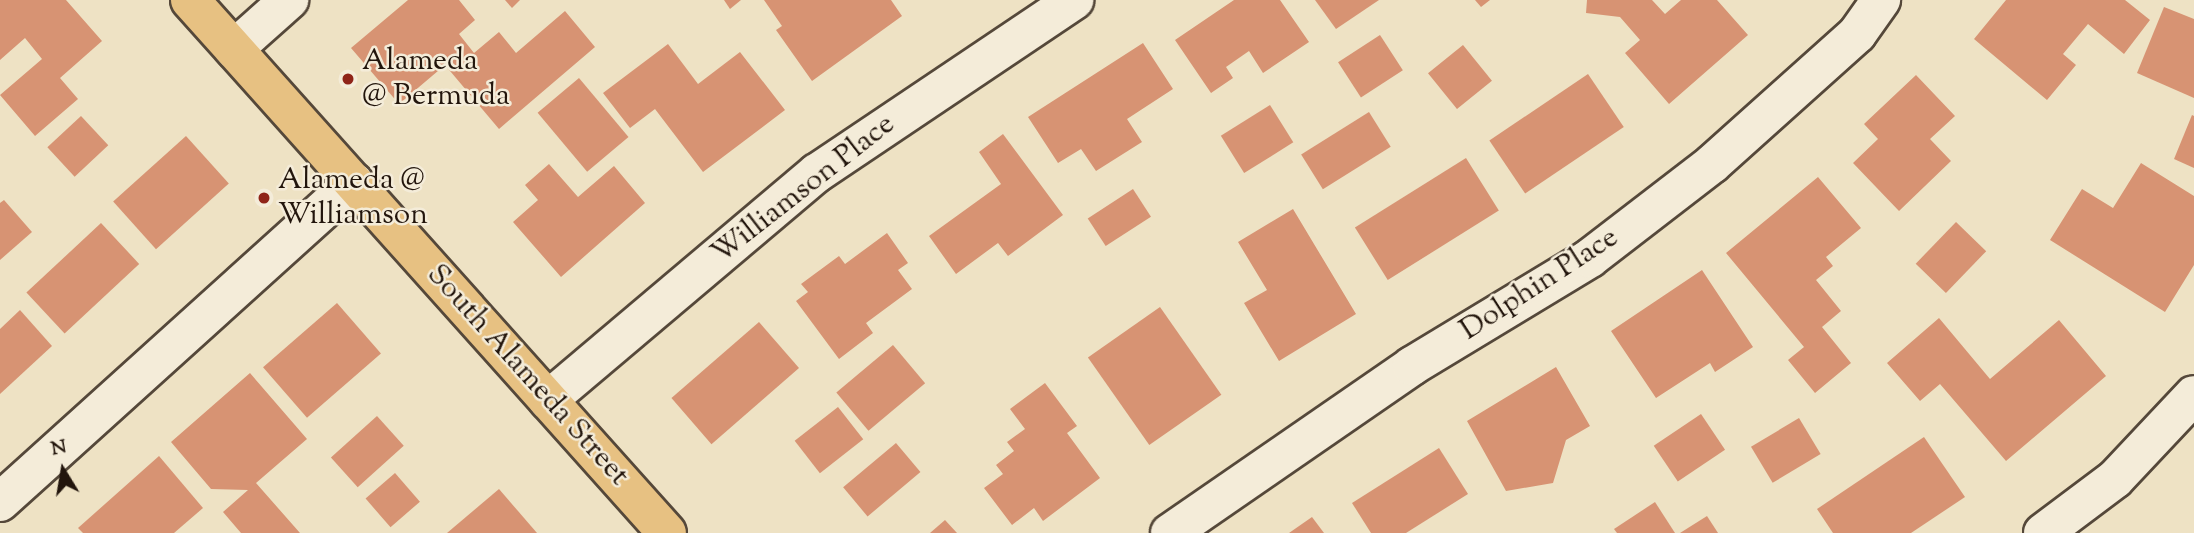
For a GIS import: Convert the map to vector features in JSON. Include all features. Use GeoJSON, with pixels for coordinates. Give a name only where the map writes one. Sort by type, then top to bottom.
{"type":"FeatureCollection","features":[{"type":"Feature","properties":{"kind":"main road","name":"South Alameda Street"},"geometry":{"type":"LineString","coordinates":[[190,0],[667,533]]}},
{"type":"Feature","properties":{"kind":"street"},"geometry":{"type":"LineString","coordinates":[[234,49],[289,0]]}},
{"type":"Feature","properties":{"kind":"street","name":"Williamson Place"},"geometry":{"type":"LineString","coordinates":[[548,400],[817,173],[1074,0]]}},
{"type":"Feature","properties":{"kind":"street","name":"Dolphin Place"},"geometry":{"type":"LineString","coordinates":[[1170,533],[1355,403],[1590,258],[1712,164],[1857,34],[1881,0]]}},
{"type":"Feature","properties":{"kind":"street"},"geometry":{"type":"LineString","coordinates":[[0,502],[354,182]]}},
{"type":"Feature","properties":{"kind":"street"},"geometry":{"type":"LineString","coordinates":[[2043,533],[2115,479],[2194,395]]}},
{"type":"Feature","properties":{"kind":"building"},"geometry":{"type":"Polygon","coordinates":[[[0,0],[66,0],[102,41],[60,78],[78,99],[35,136],[0,95],[42,59],[25,38],[0,60],[0,0]]]}},
{"type":"Feature","properties":{"kind":"building"},"geometry":{"type":"Polygon","coordinates":[[[408,0],[459,0],[475,20],[459,34],[474,53],[499,32],[516,53],[565,11],[595,47],[499,129],[445,65],[399,104],[351,48],[408,0]]]}},
{"type":"Feature","properties":{"kind":"building"},"geometry":{"type":"Polygon","coordinates":[[[505,0],[520,0],[512,8],[505,0]]]}},
{"type":"Feature","properties":{"kind":"building"},"geometry":{"type":"Polygon","coordinates":[[[724,0],[741,0],[730,9],[724,0]]]}},
{"type":"Feature","properties":{"kind":"building"},"geometry":{"type":"Polygon","coordinates":[[[764,0],[891,0],[902,16],[812,81],[776,30],[782,26],[764,0]]]}},
{"type":"Feature","properties":{"kind":"building"},"geometry":{"type":"Polygon","coordinates":[[[1234,0],[1280,0],[1309,42],[1263,73],[1249,51],[1226,67],[1233,78],[1211,93],[1175,40],[1234,0]]]}},
{"type":"Feature","properties":{"kind":"building"},"geometry":{"type":"Polygon","coordinates":[[[1315,0],[1379,0],[1336,29],[1315,0]]]}},
{"type":"Feature","properties":{"kind":"building"},"geometry":{"type":"Polygon","coordinates":[[[1475,0],[1490,0],[1481,7],[1475,0]]]}},
{"type":"Feature","properties":{"kind":"building"},"geometry":{"type":"Polygon","coordinates":[[[1587,0],[1652,0],[1665,14],[1681,0],[1717,0],[1748,35],[1669,104],[1625,53],[1640,40],[1620,17],[1586,13],[1587,0]]]}},
{"type":"Feature","properties":{"kind":"building"},"geometry":{"type":"Polygon","coordinates":[[[2006,0],[2125,0],[2150,20],[2124,54],[2088,24],[2063,54],[2076,65],[2047,100],[1974,39],[2006,0]]]}},
{"type":"Feature","properties":{"kind":"building"},"geometry":{"type":"Polygon","coordinates":[[[2164,7],[2194,19],[2194,98],[2137,73],[2164,7]]]}},
{"type":"Feature","properties":{"kind":"building"},"geometry":{"type":"Polygon","coordinates":[[[1380,35],[1403,70],[1361,97],[1338,62],[1380,35]]]}},
{"type":"Feature","properties":{"kind":"building"},"geometry":{"type":"Polygon","coordinates":[[[1143,43],[1173,89],[1127,119],[1142,142],[1096,171],[1081,149],[1058,163],[1028,117],[1143,43]]]}},
{"type":"Feature","properties":{"kind":"building"},"geometry":{"type":"Polygon","coordinates":[[[668,44],[698,84],[740,52],[785,110],[703,172],[655,109],[630,128],[603,93],[668,44]]]}},
{"type":"Feature","properties":{"kind":"building"},"geometry":{"type":"Polygon","coordinates":[[[1463,45],[1492,81],[1457,109],[1428,73],[1463,45]]]}},
{"type":"Feature","properties":{"kind":"building"},"geometry":{"type":"Polygon","coordinates":[[[1588,74],[1624,127],[1525,194],[1489,141],[1588,74]]]}},
{"type":"Feature","properties":{"kind":"building"},"geometry":{"type":"Polygon","coordinates":[[[1916,75],[1955,116],[1930,139],[1951,161],[1899,211],[1853,163],[1878,139],[1864,124],[1916,75]]]}},
{"type":"Feature","properties":{"kind":"building"},"geometry":{"type":"Polygon","coordinates":[[[579,78],[628,137],[587,172],[538,113],[579,78]]]}},
{"type":"Feature","properties":{"kind":"building"},"geometry":{"type":"Polygon","coordinates":[[[1270,105],[1293,142],[1244,173],[1221,136],[1270,105]]]}},
{"type":"Feature","properties":{"kind":"building"},"geometry":{"type":"Polygon","coordinates":[[[1369,112],[1391,147],[1323,189],[1301,154],[1369,112]]]}},
{"type":"Feature","properties":{"kind":"building"},"geometry":{"type":"Polygon","coordinates":[[[2192,115],[2194,116],[2194,168],[2174,159],[2192,115]]]}},
{"type":"Feature","properties":{"kind":"building"},"geometry":{"type":"Polygon","coordinates":[[[81,116],[108,145],[75,177],[47,147],[81,116]]]}},
{"type":"Feature","properties":{"kind":"building"},"geometry":{"type":"Polygon","coordinates":[[[1003,134],[1063,215],[1008,256],[998,243],[956,274],[929,236],[1001,184],[979,152],[1003,134]]]}},
{"type":"Feature","properties":{"kind":"building"},"geometry":{"type":"Polygon","coordinates":[[[186,136],[229,184],[156,249],[113,202],[186,136]]]}},
{"type":"Feature","properties":{"kind":"building"},"geometry":{"type":"Polygon","coordinates":[[[1466,158],[1499,211],[1388,280],[1355,227],[1466,158]]]}},
{"type":"Feature","properties":{"kind":"building"},"geometry":{"type":"Polygon","coordinates":[[[2141,163],[2194,196],[2194,265],[2165,312],[2050,240],[2082,189],[2113,208],[2141,163]]]}},
{"type":"Feature","properties":{"kind":"building"},"geometry":{"type":"Polygon","coordinates":[[[549,164],[578,197],[614,166],[645,203],[561,277],[513,222],[538,200],[525,185],[549,164]]]}},
{"type":"Feature","properties":{"kind":"building"},"geometry":{"type":"Polygon","coordinates":[[[1818,177],[1861,228],[1826,257],[1833,266],[1816,280],[1841,311],[1822,327],[1851,363],[1815,393],[1788,360],[1804,347],[1726,253],[1818,177]]]}},
{"type":"Feature","properties":{"kind":"building"},"geometry":{"type":"Polygon","coordinates":[[[1133,189],[1151,217],[1106,246],[1088,218],[1133,189]]]}},
{"type":"Feature","properties":{"kind":"building"},"geometry":{"type":"Polygon","coordinates":[[[4,200],[32,232],[0,260],[0,203],[4,200]]]}},
{"type":"Feature","properties":{"kind":"building"},"geometry":{"type":"Polygon","coordinates":[[[1293,209],[1356,314],[1279,361],[1244,303],[1267,290],[1238,242],[1293,209]]]}},
{"type":"Feature","properties":{"kind":"building"},"geometry":{"type":"Polygon","coordinates":[[[1956,222],[1986,251],[1946,293],[1916,264],[1956,222]]]}},
{"type":"Feature","properties":{"kind":"building"},"geometry":{"type":"Polygon","coordinates":[[[101,223],[139,264],[65,334],[26,293],[101,223]]]}},
{"type":"Feature","properties":{"kind":"building"},"geometry":{"type":"Polygon","coordinates":[[[887,233],[908,263],[898,270],[912,289],[866,323],[873,333],[839,359],[796,301],[808,292],[801,284],[839,256],[845,264],[887,233]]]}},
{"type":"Feature","properties":{"kind":"building"},"geometry":{"type":"Polygon","coordinates":[[[1702,270],[1753,347],[1715,372],[1710,363],[1656,398],[1611,331],[1702,270]]]}},
{"type":"Feature","properties":{"kind":"building"},"geometry":{"type":"Polygon","coordinates":[[[337,303],[381,354],[307,418],[263,367],[337,303]]]}},
{"type":"Feature","properties":{"kind":"building"},"geometry":{"type":"Polygon","coordinates":[[[1160,307],[1221,395],[1149,445],[1088,357],[1160,307]]]}},
{"type":"Feature","properties":{"kind":"building"},"geometry":{"type":"Polygon","coordinates":[[[20,310],[52,346],[0,394],[0,329],[20,310]]]}},
{"type":"Feature","properties":{"kind":"building"},"geometry":{"type":"Polygon","coordinates":[[[1939,318],[1990,379],[2059,320],[2106,376],[2006,461],[1940,384],[1920,401],[1887,363],[1939,318]]]}},
{"type":"Feature","properties":{"kind":"building"},"geometry":{"type":"Polygon","coordinates":[[[759,322],[799,368],[711,444],[671,398],[759,322]]]}},
{"type":"Feature","properties":{"kind":"building"},"geometry":{"type":"Polygon","coordinates":[[[893,345],[925,383],[868,431],[836,393],[893,345]]]}},
{"type":"Feature","properties":{"kind":"building"},"geometry":{"type":"Polygon","coordinates":[[[1556,367],[1590,426],[1566,440],[1553,483],[1506,491],[1467,421],[1556,367]]]}},
{"type":"Feature","properties":{"kind":"building"},"geometry":{"type":"Polygon","coordinates":[[[250,373],[307,439],[256,483],[300,533],[241,533],[223,512],[248,490],[211,489],[171,442],[250,373]]]}},
{"type":"Feature","properties":{"kind":"building"},"geometry":{"type":"Polygon","coordinates":[[[1045,383],[1077,426],[1067,433],[1100,478],[1043,521],[1034,508],[1012,525],[984,488],[1003,474],[996,465],[1014,451],[1007,442],[1025,429],[1010,409],[1045,383]]]}},
{"type":"Feature","properties":{"kind":"building"},"geometry":{"type":"Polygon","coordinates":[[[838,407],[863,439],[820,473],[795,441],[838,407]]]}},
{"type":"Feature","properties":{"kind":"building"},"geometry":{"type":"Polygon","coordinates":[[[1701,414],[1725,450],[1678,482],[1654,446],[1701,414]]]}},
{"type":"Feature","properties":{"kind":"building"},"geometry":{"type":"Polygon","coordinates":[[[377,416],[404,446],[358,487],[331,457],[377,416]]]}},
{"type":"Feature","properties":{"kind":"building"},"geometry":{"type":"Polygon","coordinates":[[[1799,418],[1821,454],[1773,483],[1751,447],[1799,418]]]}},
{"type":"Feature","properties":{"kind":"building"},"geometry":{"type":"Polygon","coordinates":[[[1924,437],[1965,497],[1911,533],[1833,533],[1817,509],[1924,437]]]}},
{"type":"Feature","properties":{"kind":"building"},"geometry":{"type":"Polygon","coordinates":[[[896,443],[920,472],[868,516],[843,487],[896,443]]]}},
{"type":"Feature","properties":{"kind":"building"},"geometry":{"type":"Polygon","coordinates":[[[1439,448],[1468,494],[1406,533],[1371,533],[1352,503],[1439,448]]]}},
{"type":"Feature","properties":{"kind":"building"},"geometry":{"type":"Polygon","coordinates":[[[159,456],[203,508],[174,533],[83,533],[78,528],[159,456]]]}},
{"type":"Feature","properties":{"kind":"building"},"geometry":{"type":"Polygon","coordinates":[[[395,473],[420,502],[390,527],[366,499],[395,473]]]}},
{"type":"Feature","properties":{"kind":"building"},"geometry":{"type":"Polygon","coordinates":[[[499,489],[537,533],[447,533],[499,489]]]}},
{"type":"Feature","properties":{"kind":"building"},"geometry":{"type":"Polygon","coordinates":[[[1655,502],[1675,533],[1617,533],[1614,529],[1655,502]]]}},
{"type":"Feature","properties":{"kind":"building"},"geometry":{"type":"Polygon","coordinates":[[[1707,516],[1718,533],[1680,533],[1707,516]]]}},
{"type":"Feature","properties":{"kind":"building"},"geometry":{"type":"Polygon","coordinates":[[[1312,517],[1324,533],[1289,533],[1312,517]]]}},
{"type":"Feature","properties":{"kind":"building"},"geometry":{"type":"Polygon","coordinates":[[[945,520],[957,533],[930,533],[945,520]]]}},
{"type":"Feature","properties":{"kind":"place","name":"Alameda @ Bermuda"},"geometry":{"type":"Point","coordinates":[348,79]}},
{"type":"Feature","properties":{"kind":"place","name":"Alameda @ Williamson"},"geometry":{"type":"Point","coordinates":[264,198]}}]}
